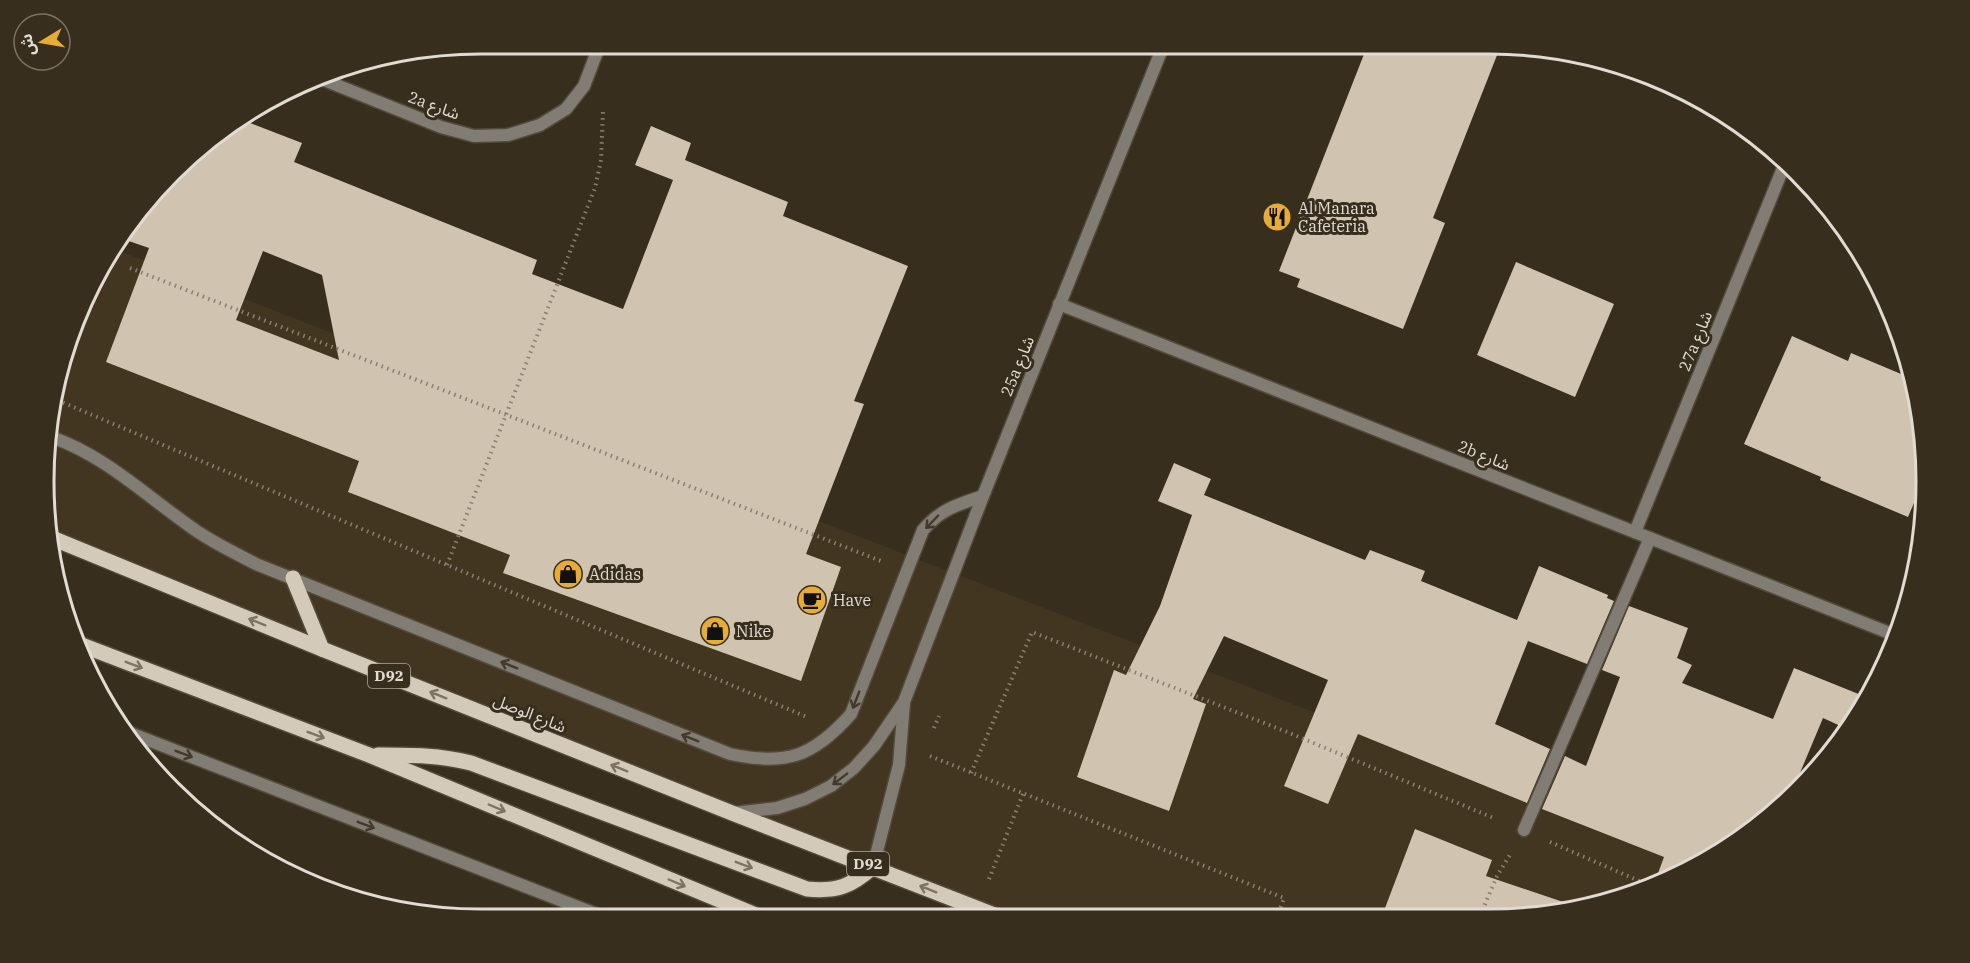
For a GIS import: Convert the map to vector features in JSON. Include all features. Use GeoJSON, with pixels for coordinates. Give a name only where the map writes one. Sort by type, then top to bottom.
{"type":"FeatureCollection","features":[{"type":"Feature","properties":{"kind":"main road","name":"شارع الوصل"},"geometry":{"type":"LineString","coordinates":[[59,541],[732,813],[977,908]]}},
{"type":"Feature","properties":{"kind":"main road"},"geometry":{"type":"LineString","coordinates":[[293,578],[322,649]]}},
{"type":"Feature","properties":{"kind":"main road"},"geometry":{"type":"LineString","coordinates":[[88,647],[369,755],[741,909]]}},
{"type":"Feature","properties":{"kind":"main road"},"geometry":{"type":"LineString","coordinates":[[369,755],[423,755],[447,757],[471,763],[807,889],[824,891],[842,888],[857,881],[873,867]]}},
{"type":"Feature","properties":{"kind":"street","name":"2a شارع"},"geometry":{"type":"LineString","coordinates":[[330,82],[441,127],[474,136],[508,135],[540,125],[566,109],[584,86],[596,54]]}},
{"type":"Feature","properties":{"kind":"street","name":"25a شارع"},"geometry":{"type":"LineString","coordinates":[[732,813],[777,808],[805,799],[831,786],[854,768],[874,746],[904,702],[983,496],[1160,54]]}},
{"type":"Feature","properties":{"kind":"street","name":"27a شارع"},"geometry":{"type":"LineString","coordinates":[[1635,532],[1782,171]]}},
{"type":"Feature","properties":{"kind":"street","name":"2b شارع"},"geometry":{"type":"LineString","coordinates":[[1059,304],[1888,632]]}},
{"type":"Feature","properties":{"kind":"street"},"geometry":{"type":"LineString","coordinates":[[57,440],[121,474],[184,523],[256,564],[730,754],[757,760],[784,759],[810,750],[832,735],[850,714],[923,530],[934,517],[949,508],[983,496]]}},
{"type":"Feature","properties":{"kind":"street"},"geometry":{"type":"LineString","coordinates":[[1524,830],[1650,538]]}},
{"type":"Feature","properties":{"kind":"street","name":"25a شارع"},"geometry":{"type":"LineString","coordinates":[[873,867],[899,765],[904,702]]}},
{"type":"Feature","properties":{"kind":"street"},"geometry":{"type":"LineString","coordinates":[[138,736],[583,909]]}},
{"type":"Feature","properties":{"kind":"path"},"geometry":{"type":"LineString","coordinates":[[447,565],[595,188],[601,160],[603,126],[602,93],[594,59]]}},
{"type":"Feature","properties":{"kind":"path"},"geometry":{"type":"LineString","coordinates":[[130,268],[906,571]]}},
{"type":"Feature","properties":{"kind":"path"},"geometry":{"type":"LineString","coordinates":[[61,402],[814,720]]}},
{"type":"Feature","properties":{"kind":"path"},"geometry":{"type":"LineString","coordinates":[[971,772],[1032,632],[1287,732],[1524,830],[1639,881]]}},
{"type":"Feature","properties":{"kind":"path"},"geometry":{"type":"LineString","coordinates":[[931,735],[939,716]]}},
{"type":"Feature","properties":{"kind":"path"},"geometry":{"type":"LineString","coordinates":[[924,754],[1284,898],[1280,909]]}},
{"type":"Feature","properties":{"kind":"path"},"geometry":{"type":"LineString","coordinates":[[977,908],[1023,794]]}},
{"type":"Feature","properties":{"kind":"path"},"geometry":{"type":"LineString","coordinates":[[1483,909],[1497,876],[1524,830]]}},
{"type":"Feature","properties":{"kind":"shaded area"},"geometry":{"type":"Polygon","coordinates":[[[121,252],[1691,858],[1652,876],[1599,894],[1572,901],[1516,908],[979,909],[59,544],[54,482],[62,398],[87,318],[98,292],[121,252]]]}},
{"type":"Feature","properties":{"kind":"building"},"geometry":{"type":"Polygon","coordinates":[[[1364,54],[1497,54],[1433,218],[1445,223],[1403,329],[1297,287],[1300,279],[1279,271],[1364,54]]]}},
{"type":"Feature","properties":{"kind":"building"},"geometry":{"type":"Polygon","coordinates":[[[249,123],[302,143],[294,162],[537,260],[532,274],[623,309],[673,180],[635,165],[651,126],[691,143],[685,160],[788,202],[783,216],[908,266],[854,401],[864,404],[806,554],[841,567],[801,681],[503,573],[510,555],[348,492],[359,461],[106,362],[149,248],[128,241],[142,221],[179,179],[221,142],[249,123]],[[263,251],[236,320],[339,360],[322,275],[263,251]]]}},
{"type":"Feature","properties":{"kind":"building"},"geometry":{"type":"Polygon","coordinates":[[[1516,262],[1614,304],[1575,397],[1477,355],[1516,262]]]}},
{"type":"Feature","properties":{"kind":"building"},"geometry":{"type":"Polygon","coordinates":[[[1792,336],[1848,361],[1851,353],[1902,374],[1912,426],[1915,500],[1908,517],[1820,480],[1821,477],[1744,444],[1792,336]]]}},
{"type":"Feature","properties":{"kind":"building"},"geometry":{"type":"Polygon","coordinates":[[[1174,463],[1211,479],[1204,495],[1365,560],[1370,550],[1425,571],[1421,581],[1517,620],[1539,566],[1608,595],[1607,598],[1614,601],[1587,664],[1528,641],[1495,724],[1550,749],[1527,803],[1358,734],[1328,804],[1284,786],[1328,680],[1224,636],[1193,699],[1206,704],[1169,811],[1077,777],[1114,670],[1126,675],[1160,606],[1192,515],[1158,501],[1174,463]]]}},
{"type":"Feature","properties":{"kind":"building"},"geometry":{"type":"Polygon","coordinates":[[[1629,606],[1688,628],[1677,658],[1692,665],[1682,683],[1773,719],[1794,668],[1859,694],[1839,726],[1823,718],[1799,775],[1770,803],[1726,837],[1678,865],[1658,873],[1664,857],[1542,809],[1565,756],[1586,766],[1620,677],[1602,670],[1629,606]]]}},
{"type":"Feature","properties":{"kind":"building"},"geometry":{"type":"Polygon","coordinates":[[[1415,829],[1492,860],[1486,876],[1564,902],[1516,908],[1385,909],[1415,829]]]}},
{"type":"Feature","properties":{"kind":"place","name":"Al Manara Cafeteria"},"geometry":{"type":"Point","coordinates":[1277,217]}},
{"type":"Feature","properties":{"kind":"place","name":"Adidas"},"geometry":{"type":"Point","coordinates":[568,574]}},
{"type":"Feature","properties":{"kind":"place","name":"Have"},"geometry":{"type":"Point","coordinates":[812,600]}},
{"type":"Feature","properties":{"kind":"place","name":"Nike"},"geometry":{"type":"Point","coordinates":[715,631]}}]}
